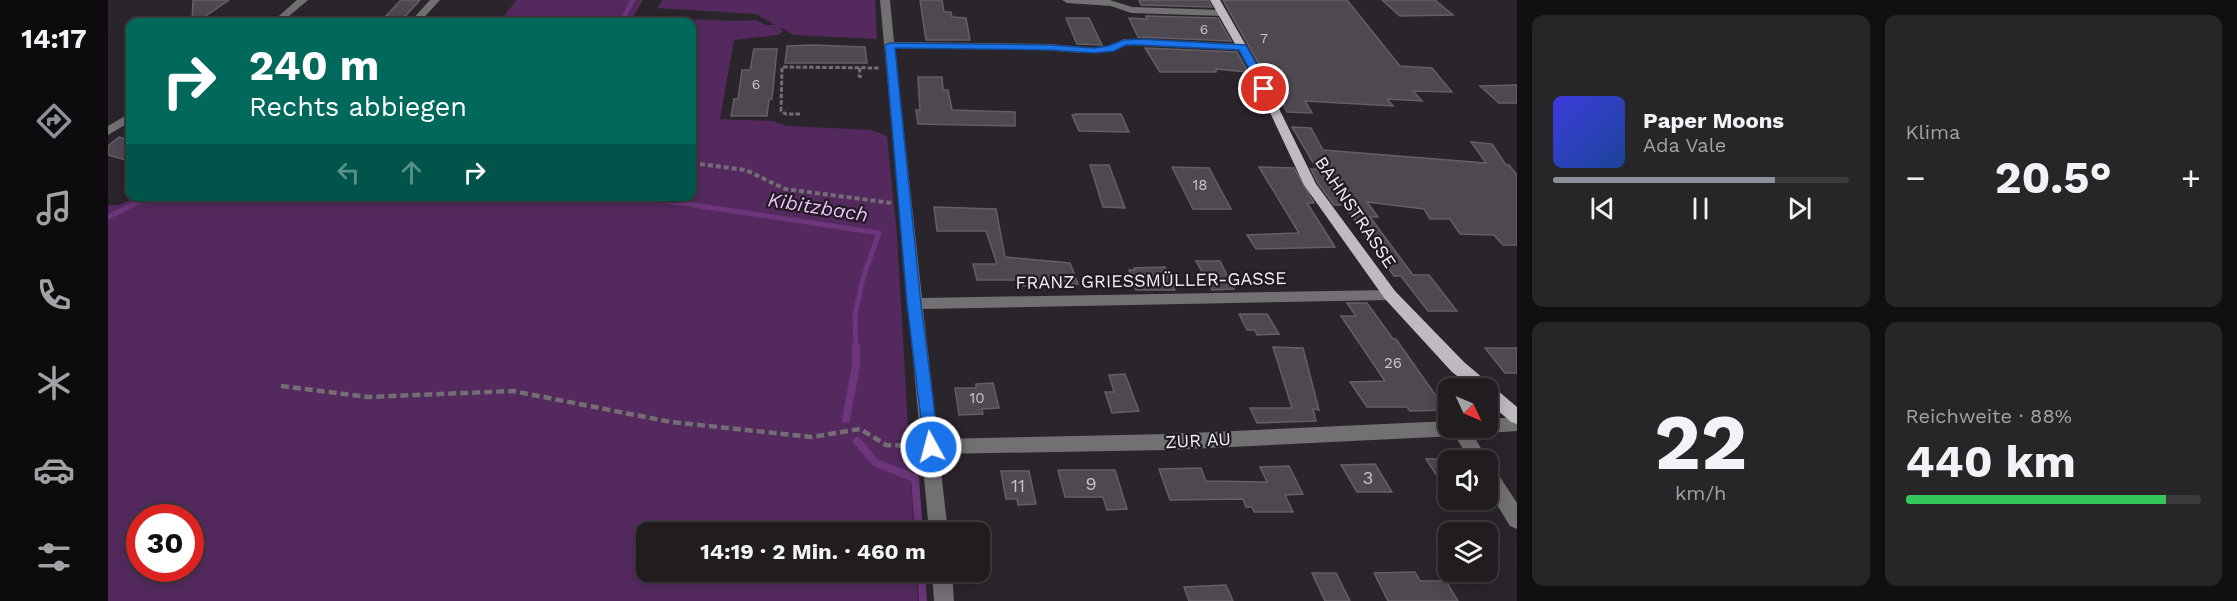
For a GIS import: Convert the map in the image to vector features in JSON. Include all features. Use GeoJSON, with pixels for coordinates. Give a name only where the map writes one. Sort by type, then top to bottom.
{"type":"FeatureCollection","features":[{"type":"Feature","properties":{"kind":"main road","name":"BAHNSTRASSE"},"geometry":{"type":"LineString","coordinates":[[1215,0],[1243,47],[1310,185],[1390,296],[1458,367],[1472,378]]}},
{"type":"Feature","properties":{"kind":"main road"},"geometry":{"type":"LineString","coordinates":[[1498,401],[1517,417]]}},
{"type":"Feature","properties":{"kind":"street"},"geometry":{"type":"LineString","coordinates":[[282,18],[303,0]]}},
{"type":"Feature","properties":{"kind":"street"},"geometry":{"type":"LineString","coordinates":[[419,18],[435,0]]}},
{"type":"Feature","properties":{"kind":"street"},"geometry":{"type":"LineString","coordinates":[[885,0],[937,522]]}},
{"type":"Feature","properties":{"kind":"street"},"geometry":{"type":"LineString","coordinates":[[1068,0],[1112,3],[1131,10],[1223,13]]}},
{"type":"Feature","properties":{"kind":"street"},"geometry":{"type":"LineString","coordinates":[[890,45],[1049,47],[1094,51],[1110,49],[1124,42],[1243,47]]}},
{"type":"Feature","properties":{"kind":"street"},"geometry":{"type":"LineString","coordinates":[[108,131],[126,120]]}},
{"type":"Feature","properties":{"kind":"street","name":"FRANZ GRIESSMÜLLER-GASSE"},"geometry":{"type":"LineString","coordinates":[[914,304],[1390,296]]}},
{"type":"Feature","properties":{"kind":"street"},"geometry":{"type":"LineString","coordinates":[[1498,425],[1517,424]]}},
{"type":"Feature","properties":{"kind":"street","name":"ZUR AU"},"geometry":{"type":"LineString","coordinates":[[931,447],[1156,442],[1438,429]]}},
{"type":"Feature","properties":{"kind":"street"},"geometry":{"type":"LineString","coordinates":[[1498,490],[1517,520]]}},
{"type":"Feature","properties":{"kind":"street"},"geometry":{"type":"LineString","coordinates":[[943,582],[944,601]]}},
{"type":"Feature","properties":{"kind":"path"},"geometry":{"type":"LineString","coordinates":[[800,114],[786,114],[779,107],[782,67],[892,68]]}},
{"type":"Feature","properties":{"kind":"path"},"geometry":{"type":"LineString","coordinates":[[860,68],[859,76],[862,77]]}},
{"type":"Feature","properties":{"kind":"path"},"geometry":{"type":"LineString","coordinates":[[696,164],[746,170],[785,189],[905,206]]}},
{"type":"Feature","properties":{"kind":"path"},"geometry":{"type":"LineString","coordinates":[[281,386],[368,397],[513,391],[671,422],[812,437],[860,429],[886,445],[931,447]]}},
{"type":"Feature","properties":{"kind":"shaded area"},"geometry":{"type":"Polygon","coordinates":[[[516,0],[643,0],[633,17],[659,18],[503,18],[516,0]]]}},
{"type":"Feature","properties":{"kind":"shaded area"},"geometry":{"type":"Polygon","coordinates":[[[663,0],[875,0],[877,39],[794,35],[780,27],[783,32],[778,35],[734,40],[720,119],[773,121],[787,126],[872,130],[887,136],[897,235],[913,522],[636,522],[636,582],[917,582],[918,601],[108,601],[108,205],[119,205],[128,201],[696,201],[696,19],[756,20],[766,25],[775,25],[756,14],[657,8],[663,0]]]}},
{"type":"Feature","properties":{"kind":"building"},"geometry":{"type":"Polygon","coordinates":[[[193,0],[229,0],[203,18],[192,18],[193,0]]]}},
{"type":"Feature","properties":{"kind":"building"},"geometry":{"type":"Polygon","coordinates":[[[401,0],[420,0],[404,18],[384,18],[401,0]]]}},
{"type":"Feature","properties":{"kind":"building"},"geometry":{"type":"Polygon","coordinates":[[[920,0],[942,0],[944,12],[951,12],[952,17],[966,18],[970,40],[926,40],[920,0]]]}},
{"type":"Feature","properties":{"kind":"building"},"geometry":{"type":"Polygon","coordinates":[[[1139,0],[1208,0],[1212,7],[1141,5],[1139,0]]]}},
{"type":"Feature","properties":{"kind":"building"},"geometry":{"type":"Polygon","coordinates":[[[1223,0],[1347,0],[1400,66],[1432,68],[1452,92],[1413,91],[1422,101],[1387,99],[1393,106],[1305,101],[1312,113],[1287,112],[1267,73],[1264,73],[1223,0]]]}},
{"type":"Feature","properties":{"kind":"building"},"geometry":{"type":"Polygon","coordinates":[[[1382,0],[1435,0],[1453,15],[1400,16],[1382,0]]]}},
{"type":"Feature","properties":{"kind":"building"},"geometry":{"type":"Polygon","coordinates":[[[1146,16],[1218,18],[1231,41],[1138,37],[1129,18],[1147,19],[1146,16]]]}},
{"type":"Feature","properties":{"kind":"building"},"geometry":{"type":"Polygon","coordinates":[[[1066,18],[1089,18],[1102,45],[1077,44],[1066,18]]]}},
{"type":"Feature","properties":{"kind":"building"},"geometry":{"type":"Polygon","coordinates":[[[787,46],[865,47],[867,63],[785,63],[787,46]]]}},
{"type":"Feature","properties":{"kind":"building"},"geometry":{"type":"Polygon","coordinates":[[[1145,48],[1237,52],[1248,72],[1216,69],[1216,72],[1160,72],[1145,48]]]}},
{"type":"Feature","properties":{"kind":"building"},"geometry":{"type":"Polygon","coordinates":[[[754,49],[777,49],[772,99],[769,100],[767,116],[731,116],[734,99],[738,99],[742,70],[750,70],[754,49]]]}},
{"type":"Feature","properties":{"kind":"building"},"geometry":{"type":"Polygon","coordinates":[[[918,77],[942,77],[943,90],[948,90],[952,110],[1015,112],[1015,126],[918,124],[916,110],[920,110],[918,77]]]}},
{"type":"Feature","properties":{"kind":"building"},"geometry":{"type":"Polygon","coordinates":[[[1517,85],[1517,103],[1499,103],[1480,86],[1517,85]]]}},
{"type":"Feature","properties":{"kind":"building"},"geometry":{"type":"Polygon","coordinates":[[[1121,114],[1129,132],[1079,131],[1072,115],[1121,114]]]}},
{"type":"Feature","properties":{"kind":"building"},"geometry":{"type":"Polygon","coordinates":[[[1292,127],[1311,128],[1323,150],[1486,163],[1471,142],[1492,144],[1506,165],[1509,165],[1517,175],[1517,245],[1503,245],[1494,235],[1460,234],[1450,219],[1430,219],[1424,209],[1367,202],[1378,217],[1370,217],[1413,275],[1429,275],[1457,311],[1428,311],[1401,276],[1394,276],[1344,205],[1334,205],[1318,183],[1311,169],[1317,169],[1292,127]]]}},
{"type":"Feature","properties":{"kind":"building"},"geometry":{"type":"Polygon","coordinates":[[[119,137],[126,139],[126,160],[108,155],[108,146],[119,137]]]}},
{"type":"Feature","properties":{"kind":"building"},"geometry":{"type":"Polygon","coordinates":[[[1090,165],[1109,165],[1125,208],[1103,207],[1090,165]]]}},
{"type":"Feature","properties":{"kind":"building"},"geometry":{"type":"Polygon","coordinates":[[[1172,167],[1209,168],[1231,209],[1193,209],[1172,167]]]}},
{"type":"Feature","properties":{"kind":"building"},"geometry":{"type":"Polygon","coordinates":[[[1259,167],[1294,168],[1314,203],[1307,203],[1335,247],[1256,249],[1247,235],[1299,233],[1259,167]]]}},
{"type":"Feature","properties":{"kind":"building"},"geometry":{"type":"Polygon","coordinates":[[[934,207],[996,209],[1005,257],[1070,263],[1078,284],[1023,286],[1021,280],[977,280],[973,264],[997,264],[986,231],[937,231],[934,207]]]}},
{"type":"Feature","properties":{"kind":"building"},"geometry":{"type":"Polygon","coordinates":[[[1196,261],[1220,261],[1234,289],[1212,290],[1196,261]]]}},
{"type":"Feature","properties":{"kind":"building"},"geometry":{"type":"Polygon","coordinates":[[[1165,267],[1175,290],[1136,290],[1129,270],[1165,267]]]}},
{"type":"Feature","properties":{"kind":"building"},"geometry":{"type":"Polygon","coordinates":[[[1347,303],[1367,303],[1393,339],[1396,339],[1438,399],[1438,410],[1410,411],[1407,407],[1367,407],[1350,382],[1385,381],[1341,316],[1356,316],[1347,303]]]}},
{"type":"Feature","properties":{"kind":"building"},"geometry":{"type":"Polygon","coordinates":[[[1239,314],[1267,314],[1279,334],[1257,335],[1255,330],[1247,330],[1239,314]]]}},
{"type":"Feature","properties":{"kind":"building"},"geometry":{"type":"Polygon","coordinates":[[[1273,347],[1303,348],[1319,410],[1313,409],[1316,421],[1257,423],[1250,408],[1292,408],[1273,347]]]}},
{"type":"Feature","properties":{"kind":"building"},"geometry":{"type":"Polygon","coordinates":[[[1485,348],[1517,348],[1517,373],[1505,373],[1485,348]]]}},
{"type":"Feature","properties":{"kind":"building"},"geometry":{"type":"Polygon","coordinates":[[[1125,374],[1139,411],[1112,413],[1105,392],[1114,392],[1109,375],[1125,374]]]}},
{"type":"Feature","properties":{"kind":"building"},"geometry":{"type":"Polygon","coordinates":[[[993,383],[999,408],[982,409],[983,414],[959,415],[955,388],[976,388],[976,384],[993,383]]]}},
{"type":"Feature","properties":{"kind":"building"},"geometry":{"type":"Polygon","coordinates":[[[1426,459],[1438,459],[1438,478],[1426,459]]]}},
{"type":"Feature","properties":{"kind":"building"},"geometry":{"type":"Polygon","coordinates":[[[1375,464],[1392,492],[1357,492],[1341,465],[1375,464]]]}},
{"type":"Feature","properties":{"kind":"building"},"geometry":{"type":"Polygon","coordinates":[[[1289,466],[1303,494],[1285,495],[1293,512],[1254,512],[1252,507],[1246,507],[1243,499],[1170,500],[1159,469],[1201,468],[1206,481],[1267,482],[1260,467],[1289,466]]]}},
{"type":"Feature","properties":{"kind":"building"},"geometry":{"type":"Polygon","coordinates":[[[1058,470],[1115,470],[1127,509],[1107,510],[1103,497],[1065,497],[1058,470]]]}},
{"type":"Feature","properties":{"kind":"building"},"geometry":{"type":"Polygon","coordinates":[[[1001,471],[1029,471],[1036,504],[1018,505],[1017,499],[1006,499],[1001,471]]]}},
{"type":"Feature","properties":{"kind":"building"},"geometry":{"type":"Polygon","coordinates":[[[1415,572],[1420,581],[1447,582],[1458,601],[1388,601],[1374,573],[1415,572]]]}},
{"type":"Feature","properties":{"kind":"building"},"geometry":{"type":"Polygon","coordinates":[[[1312,573],[1336,573],[1350,601],[1325,601],[1312,573]]]}},
{"type":"Feature","properties":{"kind":"building"},"geometry":{"type":"Polygon","coordinates":[[[1226,585],[1233,601],[1189,601],[1184,587],[1226,585]]]}},
{"type":"Feature","properties":{"kind":"waterway","name":"Kibitzbach"},"geometry":{"type":"LineString","coordinates":[[623,18],[633,0]]}},
{"type":"Feature","properties":{"kind":"waterway"},"geometry":{"type":"LineString","coordinates":[[108,217],[141,201]]}},
{"type":"Feature","properties":{"kind":"waterway","name":"Kibitzbach"},"geometry":{"type":"LineString","coordinates":[[667,201],[879,233],[863,278],[855,315],[856,349]]}},
{"type":"Feature","properties":{"kind":"waterway","name":"Kibitzbach"},"geometry":{"type":"LineString","coordinates":[[846,419],[856,366],[856,349]]}},
{"type":"Feature","properties":{"kind":"waterway","name":"Kibitzbach"},"geometry":{"type":"LineString","coordinates":[[857,441],[876,463],[915,478],[918,522]]}},
{"type":"Feature","properties":{"kind":"waterway","name":"Kibitzbach"},"geometry":{"type":"LineString","coordinates":[[922,582],[923,601]]}},
{"type":"Feature","properties":{"kind":"route"},"geometry":{"type":"LineString","coordinates":[[931,447],[914,304],[890,45],[1049,47],[1094,51],[1110,49],[1124,42],[1243,47],[1264,89]]}}]}
